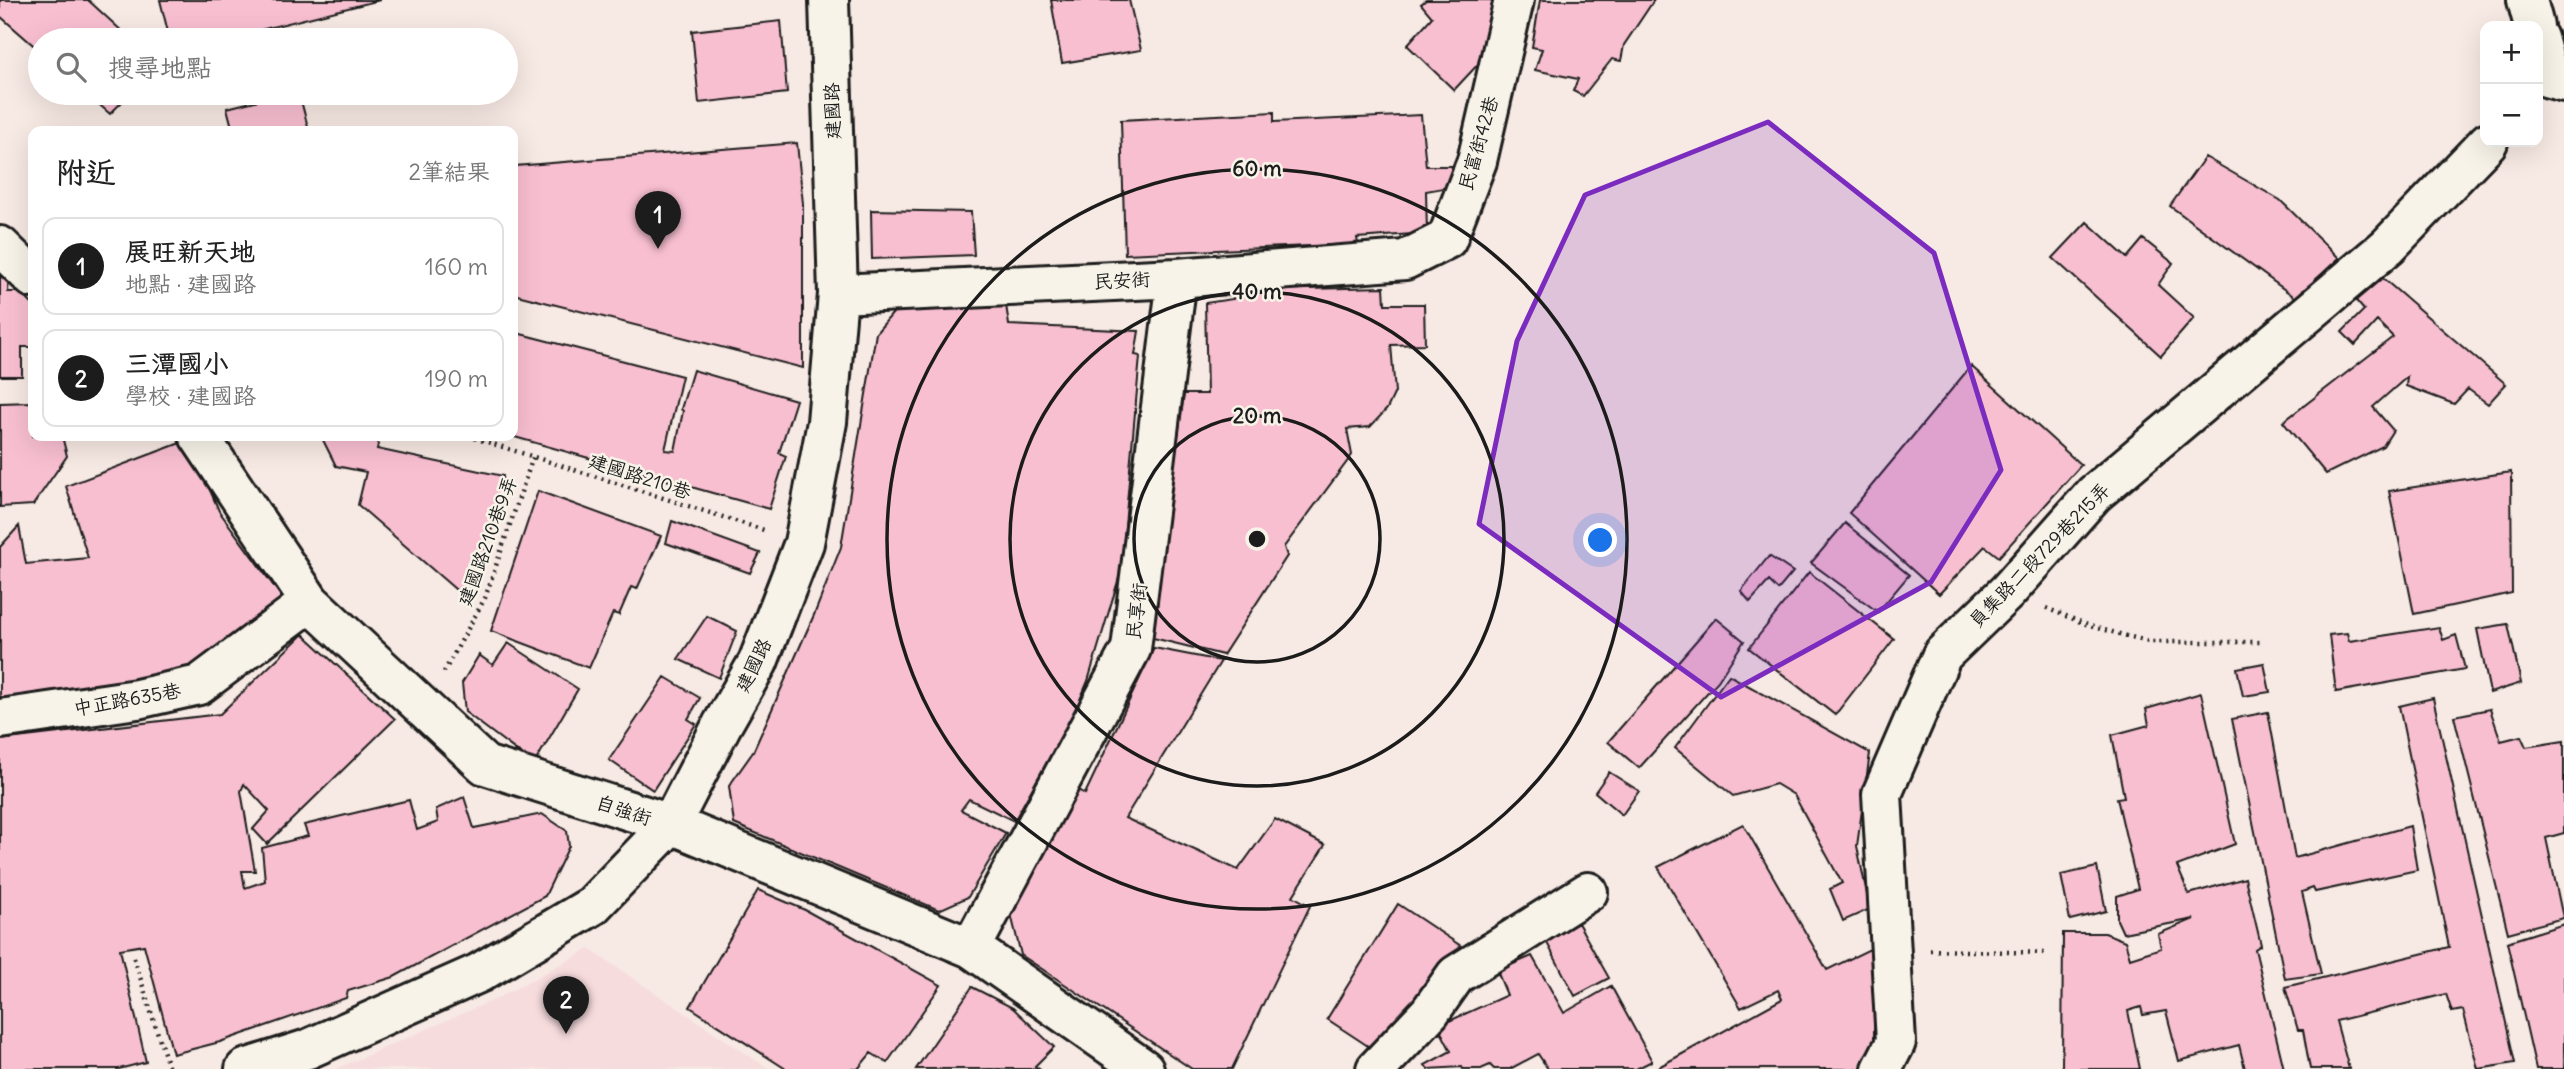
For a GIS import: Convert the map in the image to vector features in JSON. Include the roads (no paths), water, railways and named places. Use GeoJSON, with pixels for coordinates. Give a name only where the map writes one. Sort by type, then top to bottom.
{"type":"FeatureCollection","features":[{"type":"Feature","properties":{"kind":"street","name":"建國路"},"geometry":{"type":"LineString","coordinates":[[244,1069],[308,1049],[479,973],[592,906],[671,824],[758,662],[804,543],[827,422],[838,295],[828,0]]}},
{"type":"Feature","properties":{"kind":"street","name":"民富街42巷"},"geometry":{"type":"LineString","coordinates":[[1405,260],[1447,239],[1477,161],[1514,0]]}},
{"type":"Feature","properties":{"kind":"street"},"geometry":{"type":"LineString","coordinates":[[2527,0],[2533,21]]}},
{"type":"Feature","properties":{"kind":"street"},"geometry":{"type":"LineString","coordinates":[[2543,57],[2550,83]]}},
{"type":"Feature","properties":{"kind":"street","name":"員集路二段729巷215弄"},"geometry":{"type":"LineString","coordinates":[[1882,1069],[1896,1042],[1882,794],[1942,655],[2007,592],[2094,494],[2388,246],[2483,147]]}},
{"type":"Feature","properties":{"kind":"street"},"geometry":{"type":"LineString","coordinates":[[0,246],[28,273]]}},
{"type":"Feature","properties":{"kind":"street","name":"民安街"},"geometry":{"type":"LineString","coordinates":[[838,295],[1177,278],[1405,260]]}},
{"type":"Feature","properties":{"kind":"street","name":"民享街"},"geometry":{"type":"LineString","coordinates":[[971,948],[1131,649],[1177,278]]}},
{"type":"Feature","properties":{"kind":"street","name":"自強街"},"geometry":{"type":"LineString","coordinates":[[203,441],[310,602],[485,765],[671,824],[971,948],[1144,1069]]}},
{"type":"Feature","properties":{"kind":"street","name":"中正路635巷"},"geometry":{"type":"LineString","coordinates":[[0,719],[137,699],[199,685],[310,602]]}},
{"type":"Feature","properties":{"kind":"street"},"geometry":{"type":"LineString","coordinates":[[1376,1069],[1430,1012],[1456,975],[1588,891]]}},
{"type":"Feature","properties":{"kind":"place","name":"展旺新天地"},"geometry":{"type":"Point","coordinates":[658,249]}},
{"type":"Feature","properties":{"kind":"place","name":"三潭國小"},"geometry":{"type":"Point","coordinates":[566,1034]}}]}
